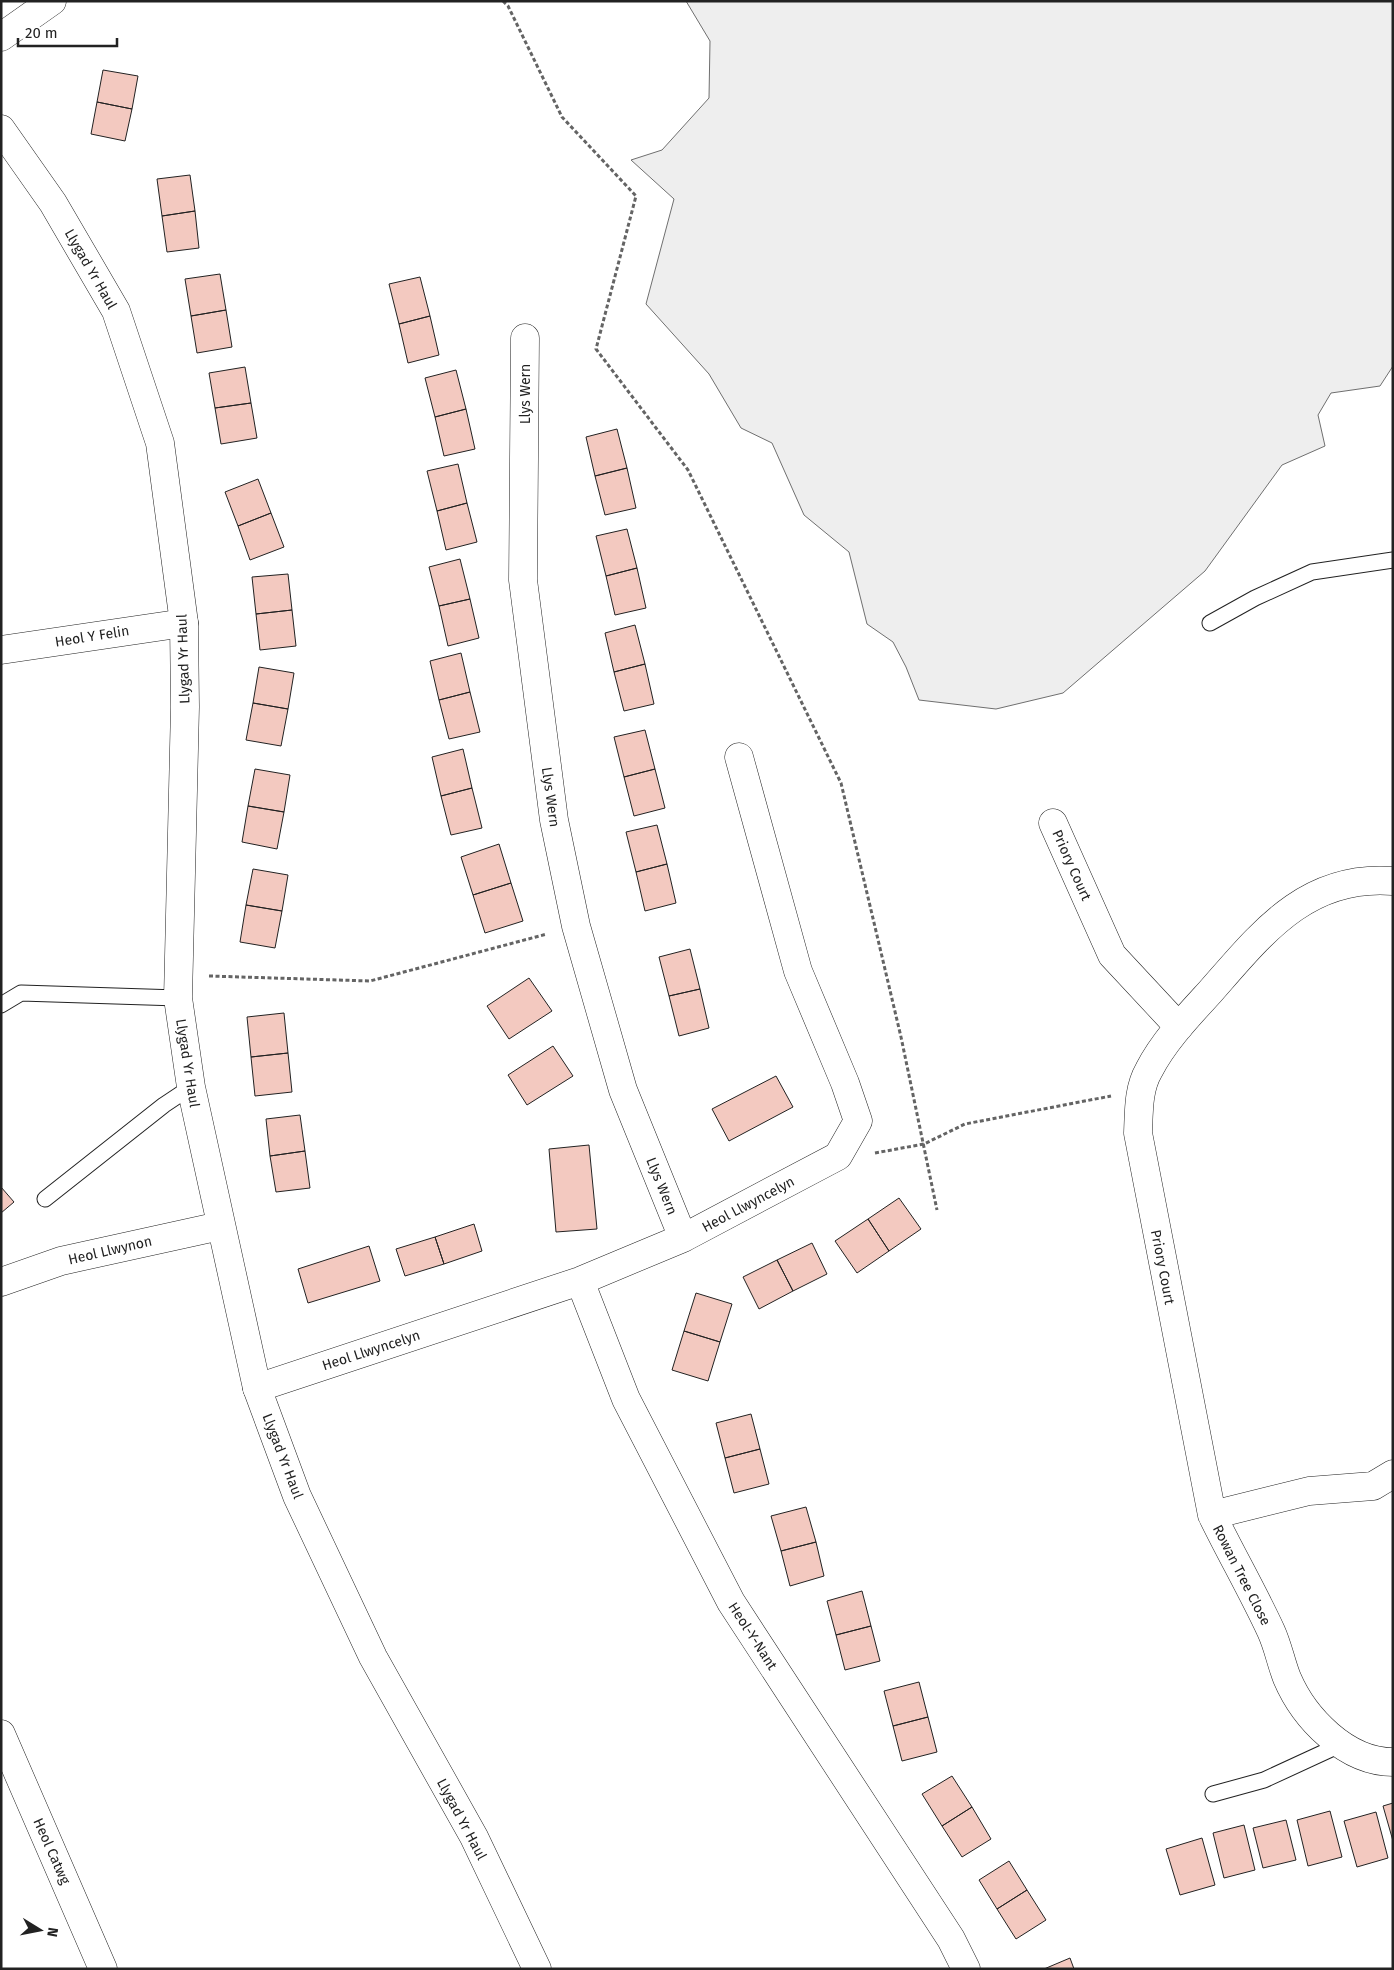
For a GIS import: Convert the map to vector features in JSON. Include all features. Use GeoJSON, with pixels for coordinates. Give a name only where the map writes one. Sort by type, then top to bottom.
{"type":"FeatureCollection","features":[{"type":"Feature","properties":{"kind":"street"},"geometry":{"type":"LineString","coordinates":[[1,37],[52,1]]}},
{"type":"Feature","properties":{"kind":"street","name":"Llygad Yr Haul"},"geometry":{"type":"LineString","coordinates":[[1,129],[53,203],[116,311],[160,443],[184,623],[186,707],[179,987],[190,1087],[257,1388],[297,1496],[373,1657],[474,1837],[536,1969]]}},
{"type":"Feature","properties":{"kind":"street","name":"Llys Wern"},"geometry":{"type":"LineString","coordinates":[[526,338],[524,580],[554,820],[576,926],[623,1090],[683,1238]]}},
{"type":"Feature","properties":{"kind":"street","name":"Heol Y Felin"},"geometry":{"type":"LineString","coordinates":[[1,650],[184,623]]}},
{"type":"Feature","properties":{"kind":"street"},"geometry":{"type":"LineString","coordinates":[[739,757],[798,971],[845,1083],[858,1121],[838,1156]]}},
{"type":"Feature","properties":{"kind":"street","name":"Priory Court"},"geometry":{"type":"LineString","coordinates":[[1054,822],[1112,955],[1178,1027]]}},
{"type":"Feature","properties":{"kind":"street","name":"Priory Court"},"geometry":{"type":"LineString","coordinates":[[1212,1515],[1138,1133],[1141,1090],[1149,1070],[1178,1027],[1262,933],[1281,915],[1304,900],[1328,889],[1354,882],[1393,881]]}},
{"type":"Feature","properties":{"kind":"street","name":"Heol Llwyncelyn"},"geometry":{"type":"LineString","coordinates":[[257,1388],[580,1280],[683,1238],[838,1156]]}},
{"type":"Feature","properties":{"kind":"street","name":"Heol Llwynon"},"geometry":{"type":"LineString","coordinates":[[1,1282],[61,1261],[220,1226]]}},
{"type":"Feature","properties":{"kind":"street","name":"Heol-Y-Nant"},"geometry":{"type":"LineString","coordinates":[[580,1280],[626,1399],[731,1602],[951,1939],[966,1969]]}},
{"type":"Feature","properties":{"kind":"street","name":"Rowan Tree Close"},"geometry":{"type":"LineString","coordinates":[[1393,1474],[1373,1486],[1309,1491],[1212,1515],[1272,1632],[1296,1697],[1324,1731],[1342,1744],[1360,1754],[1385,1762],[1393,1762]]}},
{"type":"Feature","properties":{"kind":"street","name":"Heol Catwg"},"geometry":{"type":"LineString","coordinates":[[1,1734],[104,1969]]}},
{"type":"Feature","properties":{"kind":"lane"},"geometry":{"type":"LineString","coordinates":[[1210,623],[1283,584],[1312,572],[1393,560]]}},
{"type":"Feature","properties":{"kind":"lane"},"geometry":{"type":"LineString","coordinates":[[1,1005],[21,993],[179,987]]}},
{"type":"Feature","properties":{"kind":"lane"},"geometry":{"type":"LineString","coordinates":[[45,1199],[164,1105],[190,1087]]}},
{"type":"Feature","properties":{"kind":"lane"},"geometry":{"type":"LineString","coordinates":[[1213,1794],[1264,1780],[1342,1744]]}},
{"type":"Feature","properties":{"kind":"path"},"geometry":{"type":"LineString","coordinates":[[503,1],[508,6],[562,117],[636,196],[596,349],[688,470],[841,783],[924,1144],[937,1210]]}},
{"type":"Feature","properties":{"kind":"path"},"geometry":{"type":"LineString","coordinates":[[179,987],[370,981],[576,926]]}},
{"type":"Feature","properties":{"kind":"path"},"geometry":{"type":"LineString","coordinates":[[838,1156],[879,1153],[924,1144],[964,1124],[1141,1090]]}},
{"type":"Feature","properties":{"kind":"shaded area"},"geometry":{"type":"Polygon","coordinates":[[[686,1],[1393,1],[1393,366],[1380,386],[1331,393],[1318,415],[1325,446],[1282,465],[1205,571],[1063,693],[996,709],[919,700],[906,667],[893,642],[867,624],[849,552],[804,515],[772,443],[741,428],[709,374],[646,304],[674,199],[631,160],[662,150],[709,98],[710,41],[686,1]]]}},
{"type":"Feature","properties":{"kind":"building"},"geometry":{"type":"Polygon","coordinates":[[[103,70],[138,76],[132,109],[97,102],[103,70]]]}},
{"type":"Feature","properties":{"kind":"building"},"geometry":{"type":"Polygon","coordinates":[[[97,102],[132,109],[125,141],[91,134],[97,102]]]}},
{"type":"Feature","properties":{"kind":"building"},"geometry":{"type":"Polygon","coordinates":[[[190,175],[195,211],[162,216],[157,179],[190,175]]]}},
{"type":"Feature","properties":{"kind":"building"},"geometry":{"type":"Polygon","coordinates":[[[195,211],[199,248],[167,252],[162,216],[195,211]]]}},
{"type":"Feature","properties":{"kind":"building"},"geometry":{"type":"Polygon","coordinates":[[[220,274],[226,310],[191,316],[185,279],[220,274]]]}},
{"type":"Feature","properties":{"kind":"building"},"geometry":{"type":"Polygon","coordinates":[[[420,277],[430,316],[399,324],[389,284],[420,277]]]}},
{"type":"Feature","properties":{"kind":"building"},"geometry":{"type":"Polygon","coordinates":[[[226,310],[232,347],[197,353],[191,316],[226,310]]]}},
{"type":"Feature","properties":{"kind":"building"},"geometry":{"type":"Polygon","coordinates":[[[430,316],[439,355],[408,363],[399,324],[430,316]]]}},
{"type":"Feature","properties":{"kind":"building"},"geometry":{"type":"Polygon","coordinates":[[[245,367],[251,403],[215,408],[209,373],[245,367]]]}},
{"type":"Feature","properties":{"kind":"building"},"geometry":{"type":"Polygon","coordinates":[[[456,370],[466,409],[435,417],[425,378],[456,370]]]}},
{"type":"Feature","properties":{"kind":"building"},"geometry":{"type":"Polygon","coordinates":[[[251,403],[257,438],[221,444],[215,408],[251,403]]]}},
{"type":"Feature","properties":{"kind":"building"},"geometry":{"type":"Polygon","coordinates":[[[466,409],[475,449],[444,456],[435,417],[466,409]]]}},
{"type":"Feature","properties":{"kind":"building"},"geometry":{"type":"Polygon","coordinates":[[[617,429],[627,468],[595,476],[586,437],[617,429]]]}},
{"type":"Feature","properties":{"kind":"building"},"geometry":{"type":"Polygon","coordinates":[[[458,464],[467,503],[437,511],[427,471],[458,464]]]}},
{"type":"Feature","properties":{"kind":"building"},"geometry":{"type":"Polygon","coordinates":[[[627,468],[636,508],[605,515],[595,476],[627,468]]]}},
{"type":"Feature","properties":{"kind":"building"},"geometry":{"type":"Polygon","coordinates":[[[258,479],[271,513],[238,526],[225,492],[258,479]]]}},
{"type":"Feature","properties":{"kind":"building"},"geometry":{"type":"Polygon","coordinates":[[[467,503],[477,542],[446,550],[437,511],[467,503]]]}},
{"type":"Feature","properties":{"kind":"building"},"geometry":{"type":"Polygon","coordinates":[[[271,513],[284,547],[250,560],[238,526],[271,513]]]}},
{"type":"Feature","properties":{"kind":"building"},"geometry":{"type":"Polygon","coordinates":[[[627,529],[637,568],[606,576],[596,536],[627,529]]]}},
{"type":"Feature","properties":{"kind":"building"},"geometry":{"type":"Polygon","coordinates":[[[460,559],[470,599],[439,606],[429,567],[460,559]]]}},
{"type":"Feature","properties":{"kind":"building"},"geometry":{"type":"Polygon","coordinates":[[[637,568],[646,608],[615,615],[606,576],[637,568]]]}},
{"type":"Feature","properties":{"kind":"building"},"geometry":{"type":"Polygon","coordinates":[[[288,574],[292,610],[256,614],[252,577],[288,574]]]}},
{"type":"Feature","properties":{"kind":"building"},"geometry":{"type":"Polygon","coordinates":[[[470,599],[479,638],[448,646],[439,606],[470,599]]]}},
{"type":"Feature","properties":{"kind":"building"},"geometry":{"type":"Polygon","coordinates":[[[292,610],[296,646],[260,650],[256,614],[292,610]]]}},
{"type":"Feature","properties":{"kind":"building"},"geometry":{"type":"Polygon","coordinates":[[[635,625],[645,664],[614,672],[605,633],[635,625]]]}},
{"type":"Feature","properties":{"kind":"building"},"geometry":{"type":"Polygon","coordinates":[[[461,653],[470,692],[439,700],[430,661],[461,653]]]}},
{"type":"Feature","properties":{"kind":"building"},"geometry":{"type":"Polygon","coordinates":[[[645,664],[654,704],[624,711],[614,672],[645,664]]]}},
{"type":"Feature","properties":{"kind":"building"},"geometry":{"type":"Polygon","coordinates":[[[259,667],[294,673],[288,709],[253,703],[259,667]]]}},
{"type":"Feature","properties":{"kind":"building"},"geometry":{"type":"Polygon","coordinates":[[[470,692],[480,732],[449,739],[439,700],[470,692]]]}},
{"type":"Feature","properties":{"kind":"building"},"geometry":{"type":"Polygon","coordinates":[[[253,703],[288,709],[281,746],[246,740],[253,703]]]}},
{"type":"Feature","properties":{"kind":"building"},"geometry":{"type":"Polygon","coordinates":[[[645,730],[655,769],[624,777],[614,737],[645,730]]]}},
{"type":"Feature","properties":{"kind":"building"},"geometry":{"type":"Polygon","coordinates":[[[463,749],[472,788],[441,796],[432,757],[463,749]]]}},
{"type":"Feature","properties":{"kind":"building"},"geometry":{"type":"Polygon","coordinates":[[[255,769],[290,775],[284,812],[248,806],[255,769]]]}},
{"type":"Feature","properties":{"kind":"building"},"geometry":{"type":"Polygon","coordinates":[[[655,769],[665,808],[634,816],[624,777],[655,769]]]}},
{"type":"Feature","properties":{"kind":"building"},"geometry":{"type":"Polygon","coordinates":[[[472,788],[482,828],[451,835],[441,796],[472,788]]]}},
{"type":"Feature","properties":{"kind":"building"},"geometry":{"type":"Polygon","coordinates":[[[248,806],[284,812],[277,849],[242,842],[248,806]]]}},
{"type":"Feature","properties":{"kind":"building"},"geometry":{"type":"Polygon","coordinates":[[[657,825],[667,864],[636,872],[626,832],[657,825]]]}},
{"type":"Feature","properties":{"kind":"building"},"geometry":{"type":"Polygon","coordinates":[[[499,844],[511,883],[473,895],[461,857],[499,844]]]}},
{"type":"Feature","properties":{"kind":"building"},"geometry":{"type":"Polygon","coordinates":[[[667,864],[676,903],[645,911],[636,872],[667,864]]]}},
{"type":"Feature","properties":{"kind":"building"},"geometry":{"type":"Polygon","coordinates":[[[253,869],[288,875],[282,911],[246,905],[253,869]]]}},
{"type":"Feature","properties":{"kind":"building"},"geometry":{"type":"Polygon","coordinates":[[[511,883],[523,921],[485,933],[473,895],[511,883]]]}},
{"type":"Feature","properties":{"kind":"building"},"geometry":{"type":"Polygon","coordinates":[[[246,905],[282,911],[275,948],[240,942],[246,905]]]}},
{"type":"Feature","properties":{"kind":"building"},"geometry":{"type":"Polygon","coordinates":[[[690,949],[700,989],[669,996],[659,957],[690,949]]]}},
{"type":"Feature","properties":{"kind":"building"},"geometry":{"type":"Polygon","coordinates":[[[529,978],[552,1011],[509,1039],[487,1006],[529,978]]]}},
{"type":"Feature","properties":{"kind":"building"},"geometry":{"type":"Polygon","coordinates":[[[700,989],[709,1028],[679,1036],[669,996],[700,989]]]}},
{"type":"Feature","properties":{"kind":"building"},"geometry":{"type":"Polygon","coordinates":[[[284,1013],[288,1053],[251,1057],[247,1017],[284,1013]]]}},
{"type":"Feature","properties":{"kind":"building"},"geometry":{"type":"Polygon","coordinates":[[[553,1046],[573,1076],[527,1105],[508,1075],[553,1046]]]}},
{"type":"Feature","properties":{"kind":"building"},"geometry":{"type":"Polygon","coordinates":[[[288,1053],[292,1092],[255,1096],[251,1057],[288,1053]]]}},
{"type":"Feature","properties":{"kind":"building"},"geometry":{"type":"Polygon","coordinates":[[[776,1076],[793,1107],[729,1141],[712,1109],[776,1076]]]}},
{"type":"Feature","properties":{"kind":"building"},"geometry":{"type":"Polygon","coordinates":[[[300,1115],[305,1151],[270,1156],[266,1119],[300,1115]]]}},
{"type":"Feature","properties":{"kind":"building"},"geometry":{"type":"Polygon","coordinates":[[[589,1145],[597,1229],[556,1232],[549,1149],[589,1145]]]}},
{"type":"Feature","properties":{"kind":"building"},"geometry":{"type":"Polygon","coordinates":[[[305,1151],[310,1188],[276,1192],[270,1156],[305,1151]]]}},
{"type":"Feature","properties":{"kind":"building"},"geometry":{"type":"Polygon","coordinates":[[[1,1187],[14,1202],[1,1213],[1,1187]]]}},
{"type":"Feature","properties":{"kind":"building"},"geometry":{"type":"Polygon","coordinates":[[[899,1198],[921,1229],[889,1251],[868,1219],[899,1198]]]}},
{"type":"Feature","properties":{"kind":"building"},"geometry":{"type":"Polygon","coordinates":[[[868,1219],[889,1251],[857,1273],[835,1241],[868,1219]]]}},
{"type":"Feature","properties":{"kind":"building"},"geometry":{"type":"Polygon","coordinates":[[[474,1224],[482,1251],[444,1264],[435,1237],[474,1224]]]}},
{"type":"Feature","properties":{"kind":"building"},"geometry":{"type":"Polygon","coordinates":[[[435,1237],[444,1264],[405,1276],[396,1249],[435,1237]]]}},
{"type":"Feature","properties":{"kind":"building"},"geometry":{"type":"Polygon","coordinates":[[[812,1243],[827,1274],[793,1291],[777,1260],[812,1243]]]}},
{"type":"Feature","properties":{"kind":"building"},"geometry":{"type":"Polygon","coordinates":[[[369,1246],[380,1281],[308,1303],[298,1269],[369,1246]]]}},
{"type":"Feature","properties":{"kind":"building"},"geometry":{"type":"Polygon","coordinates":[[[777,1260],[793,1291],[759,1309],[743,1277],[777,1260]]]}},
{"type":"Feature","properties":{"kind":"building"},"geometry":{"type":"Polygon","coordinates":[[[696,1293],[732,1304],[720,1342],[684,1331],[696,1293]]]}},
{"type":"Feature","properties":{"kind":"building"},"geometry":{"type":"Polygon","coordinates":[[[684,1331],[720,1342],[708,1381],[672,1370],[684,1331]]]}},
{"type":"Feature","properties":{"kind":"building"},"geometry":{"type":"Polygon","coordinates":[[[751,1414],[760,1449],[725,1458],[716,1423],[751,1414]]]}},
{"type":"Feature","properties":{"kind":"building"},"geometry":{"type":"Polygon","coordinates":[[[760,1449],[769,1484],[734,1493],[725,1458],[760,1449]]]}},
{"type":"Feature","properties":{"kind":"building"},"geometry":{"type":"Polygon","coordinates":[[[806,1507],[816,1542],[781,1551],[771,1516],[806,1507]]]}},
{"type":"Feature","properties":{"kind":"building"},"geometry":{"type":"Polygon","coordinates":[[[816,1542],[824,1576],[790,1586],[781,1551],[816,1542]]]}},
{"type":"Feature","properties":{"kind":"building"},"geometry":{"type":"Polygon","coordinates":[[[862,1591],[871,1626],[836,1635],[827,1601],[862,1591]]]}},
{"type":"Feature","properties":{"kind":"building"},"geometry":{"type":"Polygon","coordinates":[[[871,1626],[880,1661],[845,1670],[836,1635],[871,1626]]]}},
{"type":"Feature","properties":{"kind":"building"},"geometry":{"type":"Polygon","coordinates":[[[919,1682],[928,1717],[893,1726],[884,1691],[919,1682]]]}},
{"type":"Feature","properties":{"kind":"building"},"geometry":{"type":"Polygon","coordinates":[[[928,1717],[937,1752],[902,1761],[893,1726],[928,1717]]]}},
{"type":"Feature","properties":{"kind":"building"},"geometry":{"type":"Polygon","coordinates":[[[952,1776],[972,1807],[942,1826],[922,1794],[952,1776]]]}},
{"type":"Feature","properties":{"kind":"building"},"geometry":{"type":"Polygon","coordinates":[[[1393,1803],[1393,1841],[1383,1806],[1393,1803]]]}},
{"type":"Feature","properties":{"kind":"building"},"geometry":{"type":"Polygon","coordinates":[[[972,1807],[991,1839],[962,1857],[942,1826],[972,1807]]]}},
{"type":"Feature","properties":{"kind":"building"},"geometry":{"type":"Polygon","coordinates":[[[1330,1811],[1342,1857],[1308,1866],[1297,1820],[1330,1811]]]}},
{"type":"Feature","properties":{"kind":"building"},"geometry":{"type":"Polygon","coordinates":[[[1376,1812],[1388,1858],[1357,1867],[1344,1821],[1376,1812]]]}},
{"type":"Feature","properties":{"kind":"building"},"geometry":{"type":"Polygon","coordinates":[[[1286,1820],[1296,1860],[1263,1868],[1253,1828],[1286,1820]]]}},
{"type":"Feature","properties":{"kind":"building"},"geometry":{"type":"Polygon","coordinates":[[[1244,1825],[1255,1870],[1224,1878],[1213,1833],[1244,1825]]]}},
{"type":"Feature","properties":{"kind":"building"},"geometry":{"type":"Polygon","coordinates":[[[1202,1838],[1215,1885],[1180,1895],[1166,1849],[1202,1838]]]}},
{"type":"Feature","properties":{"kind":"building"},"geometry":{"type":"Polygon","coordinates":[[[1009,1861],[1027,1890],[997,1909],[979,1880],[1009,1861]]]}},
{"type":"Feature","properties":{"kind":"building"},"geometry":{"type":"Polygon","coordinates":[[[1027,1890],[1046,1920],[1016,1939],[997,1909],[1027,1890]]]}},
{"type":"Feature","properties":{"kind":"building"},"geometry":{"type":"Polygon","coordinates":[[[1070,1958],[1074,1969],[1044,1969],[1070,1958]]]}}]}
